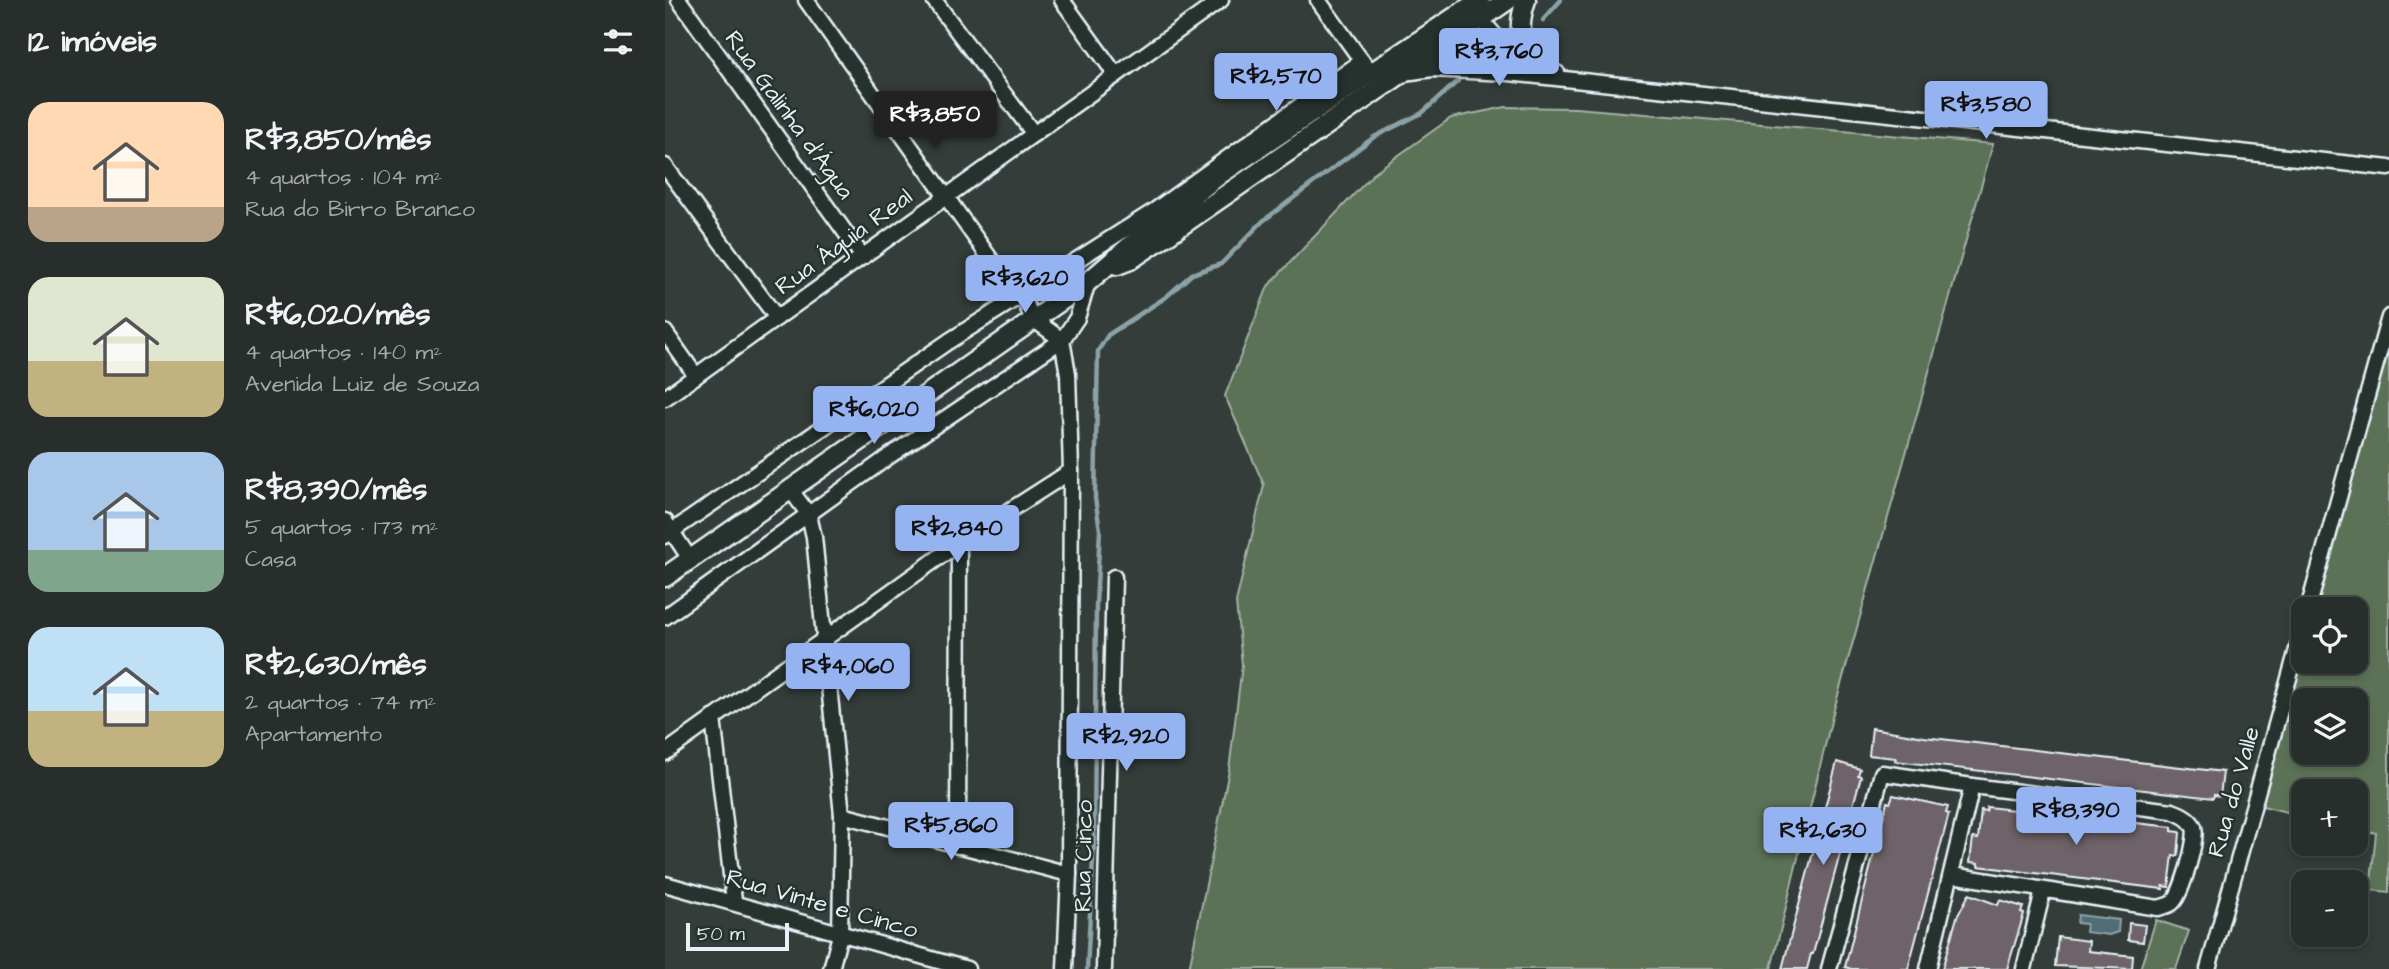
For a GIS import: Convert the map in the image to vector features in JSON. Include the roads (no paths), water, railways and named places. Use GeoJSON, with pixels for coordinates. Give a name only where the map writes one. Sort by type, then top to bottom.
{"type":"FeatureCollection","features":[{"type":"Feature","properties":{"kind":"main road"},"geometry":{"type":"LineString","coordinates":[[1110,266],[1130,260],[1404,72],[1477,8],[1508,0]]}},
{"type":"Feature","properties":{"kind":"main road"},"geometry":{"type":"LineString","coordinates":[[1526,0],[1519,22],[1521,41],[1530,63]]}},
{"type":"Feature","properties":{"kind":"main road"},"geometry":{"type":"LineString","coordinates":[[665,577],[1089,282],[1145,233],[1222,173],[1367,68],[1460,23]]}},
{"type":"Feature","properties":{"kind":"main road"},"geometry":{"type":"LineString","coordinates":[[1404,72],[1432,67],[1506,71]]}},
{"type":"Feature","properties":{"kind":"street","name":"Rua Galinha d'Água"},"geometry":{"type":"LineString","coordinates":[[679,0],[863,257]]}},
{"type":"Feature","properties":{"kind":"street"},"geometry":{"type":"LineString","coordinates":[[806,0],[1009,285],[1022,296],[1033,319],[1062,340],[1068,374],[1071,471],[1069,874],[1065,969]]}},
{"type":"Feature","properties":{"kind":"street"},"geometry":{"type":"LineString","coordinates":[[934,0],[1034,134]]}},
{"type":"Feature","properties":{"kind":"street"},"geometry":{"type":"LineString","coordinates":[[1062,0],[1116,75]]}},
{"type":"Feature","properties":{"kind":"street"},"geometry":{"type":"LineString","coordinates":[[690,559],[667,529],[950,341],[1154,211],[1367,68],[1318,0]]}},
{"type":"Feature","properties":{"kind":"street","name":"Rua Águia Real"},"geometry":{"type":"LineString","coordinates":[[665,398],[1116,75],[1212,3]]}},
{"type":"Feature","properties":{"kind":"street"},"geometry":{"type":"LineString","coordinates":[[1477,8],[1502,45],[1530,63],[1585,81]]}},
{"type":"Feature","properties":{"kind":"street"},"geometry":{"type":"LineString","coordinates":[[1460,23],[1490,61],[1506,71],[2389,169]]}},
{"type":"Feature","properties":{"kind":"street"},"geometry":{"type":"LineString","coordinates":[[665,166],[777,318]]}},
{"type":"Feature","properties":{"kind":"street"},"geometry":{"type":"LineString","coordinates":[[665,617],[891,455],[1062,340],[1077,318],[1089,282]]}},
{"type":"Feature","properties":{"kind":"street"},"geometry":{"type":"LineString","coordinates":[[2311,597],[2389,317]]}},
{"type":"Feature","properties":{"kind":"street"},"geometry":{"type":"LineString","coordinates":[[665,332],[696,376]]}},
{"type":"Feature","properties":{"kind":"street"},"geometry":{"type":"LineString","coordinates":[[665,753],[958,542],[1071,471]]}},
{"type":"Feature","properties":{"kind":"street"},"geometry":{"type":"LineString","coordinates":[[790,489],[809,515],[842,815],[840,935],[831,969]]}},
{"type":"Feature","properties":{"kind":"street"},"geometry":{"type":"LineString","coordinates":[[958,542],[958,846]]}},
{"type":"Feature","properties":{"kind":"street","name":"Rua Cinco"},"geometry":{"type":"LineString","coordinates":[[1104,969],[1114,577]]}},
{"type":"Feature","properties":{"kind":"street","name":"Rua do Valle"},"geometry":{"type":"LineString","coordinates":[[2208,969],[2291,671]]}},
{"type":"Feature","properties":{"kind":"street"},"geometry":{"type":"LineString","coordinates":[[713,718],[734,901]]}},
{"type":"Feature","properties":{"kind":"street"},"geometry":{"type":"LineString","coordinates":[[1829,969],[1882,773],[2172,811],[2182,814],[2194,827],[2195,838],[2180,892],[2169,905],[2158,908],[1952,875]]}},
{"type":"Feature","properties":{"kind":"street"},"geometry":{"type":"LineString","coordinates":[[1928,969],[1972,786]]}},
{"type":"Feature","properties":{"kind":"street"},"geometry":{"type":"LineString","coordinates":[[842,815],[1069,874]]}},
{"type":"Feature","properties":{"kind":"street","name":"Rua Vinte e Cinco"},"geometry":{"type":"LineString","coordinates":[[665,884],[734,901],[840,935],[967,969]]}},
{"type":"Feature","properties":{"kind":"street"},"geometry":{"type":"LineString","coordinates":[[2024,969],[2043,891]]}},
{"type":"Feature","properties":{"kind":"water"},"geometry":{"type":"Polygon","coordinates":[[[2078,915],[2119,920],[2118,932],[2109,935],[2085,932],[2086,924],[2077,923],[2078,915]]]}},
{"type":"Feature","properties":{"kind":"waterway"},"geometry":{"type":"LineString","coordinates":[[1543,20],[1561,0]]}},
{"type":"Feature","properties":{"kind":"waterway"},"geometry":{"type":"LineString","coordinates":[[1087,969],[1094,841],[1096,605],[1100,530],[1095,498],[1098,351],[1108,335],[1166,297],[1192,274],[1221,264],[1263,221],[1374,137],[1422,113],[1458,81]]}}]}
